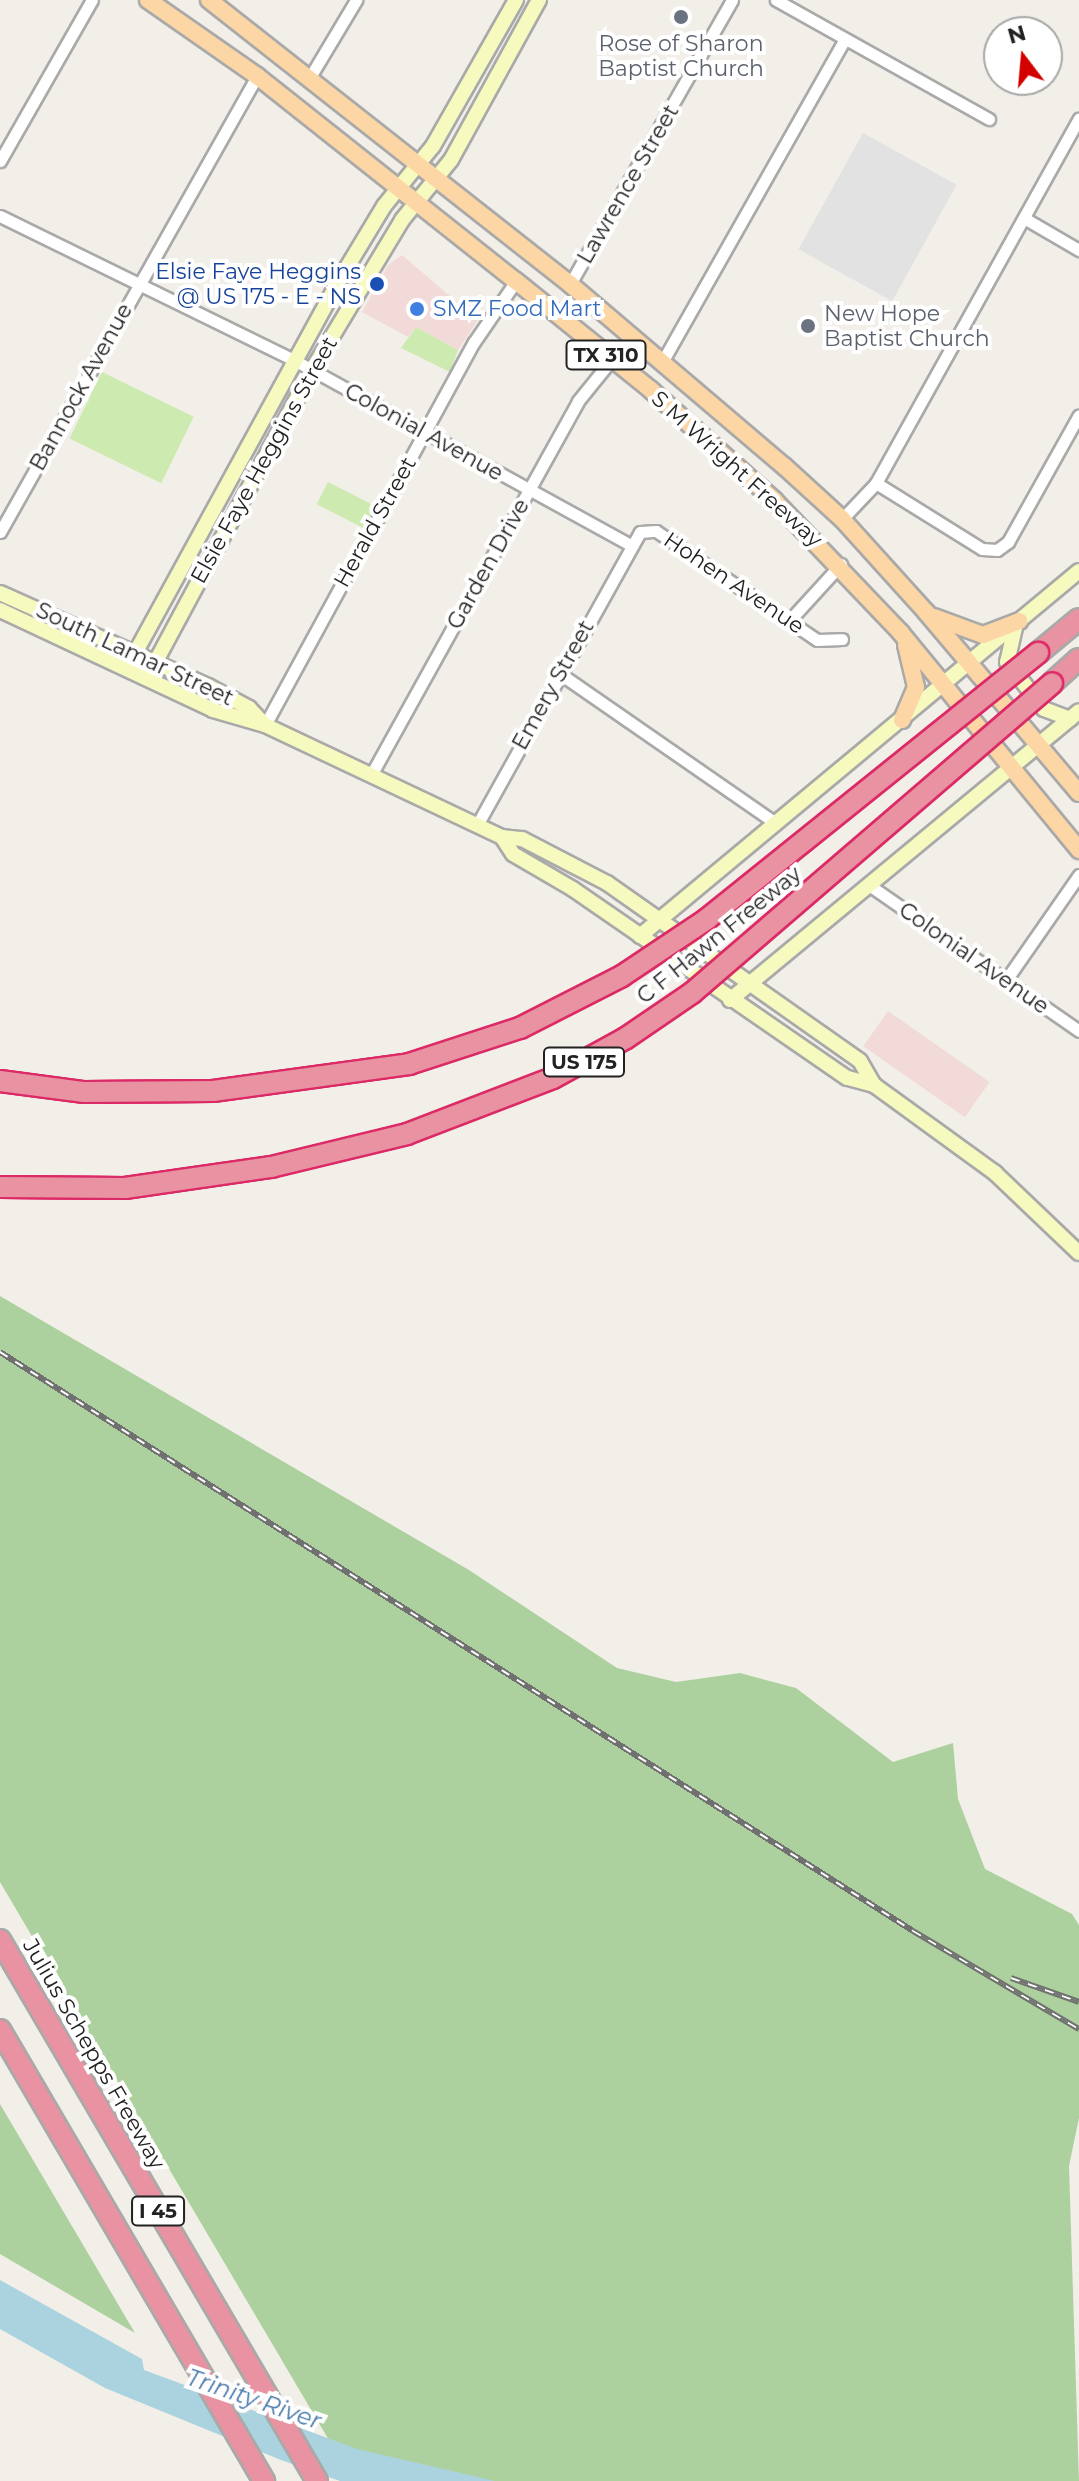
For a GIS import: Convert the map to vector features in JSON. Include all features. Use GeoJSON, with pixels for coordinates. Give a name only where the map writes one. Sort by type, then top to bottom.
{"type":"FeatureCollection","features":[{"type":"Feature","properties":{"kind":"highway","name":"C F Hawn Freeway"},"geometry":{"type":"LineString","coordinates":[[0,1081],[84,1092],[213,1091],[409,1064],[520,1028],[622,976],[707,919],[1079,619]]}},
{"type":"Feature","properties":{"kind":"highway","name":"C F Hawn Freeway"},"geometry":{"type":"LineString","coordinates":[[0,1187],[125,1188],[271,1167],[417,1131],[553,1078],[626,1038],[692,993],[1079,659]]}},
{"type":"Feature","properties":{"kind":"highway","name":"Julius Schepps Freeway"},"geometry":{"type":"LineString","coordinates":[[0,1940],[317,2481]]}},
{"type":"Feature","properties":{"kind":"highway","name":"I 45"},"geometry":{"type":"LineString","coordinates":[[0,2030],[264,2481]]}},
{"type":"Feature","properties":{"kind":"main road","name":"S M Wright Freeway"},"geometry":{"type":"LineString","coordinates":[[148,0],[257,76],[612,359],[841,564],[945,685],[1079,850]]}},
{"type":"Feature","properties":{"kind":"main road","name":"S M Wright Freeway"},"geometry":{"type":"LineString","coordinates":[[209,0],[570,284],[842,519],[926,612],[968,666],[1040,743],[1079,793]]}},
{"type":"Feature","properties":{"kind":"main road","name":"Elsie Faye Heggins Street"},"geometry":{"type":"LineString","coordinates":[[127,668],[294,360],[398,188],[419,163],[516,0]]}},
{"type":"Feature","properties":{"kind":"main road","name":"Elsie Faye Heggins Street"},"geometry":{"type":"LineString","coordinates":[[147,678],[312,370],[416,202],[436,177],[539,0]]}},
{"type":"Feature","properties":{"kind":"main road"},"geometry":{"type":"LineString","coordinates":[[212,508],[231,519]]}},
{"type":"Feature","properties":{"kind":"main road"},"geometry":{"type":"LineString","coordinates":[[640,936],[1079,571]]}},
{"type":"Feature","properties":{"kind":"main road","name":"South Lamar Street"},"geometry":{"type":"LineString","coordinates":[[0,593],[135,652],[249,708],[265,725]]}},
{"type":"Feature","properties":{"kind":"main road","name":"South Lamar Street"},"geometry":{"type":"LineString","coordinates":[[0,610],[242,722],[265,725],[502,837],[522,839],[581,869],[660,919],[860,1061],[874,1085]]}},
{"type":"Feature","properties":{"kind":"main road"},"geometry":{"type":"LineString","coordinates":[[926,612],[974,635],[997,633],[1019,621]]}},
{"type":"Feature","properties":{"kind":"main road"},"geometry":{"type":"LineString","coordinates":[[1019,621],[1006,652],[1007,662],[1044,709],[1074,715]]}},
{"type":"Feature","properties":{"kind":"main road"},"geometry":{"type":"LineString","coordinates":[[901,633],[913,661],[916,687],[902,720]]}},
{"type":"Feature","properties":{"kind":"main road"},"geometry":{"type":"LineString","coordinates":[[730,1000],[1074,715]]}},
{"type":"Feature","properties":{"kind":"main road","name":"South Lamar Street"},"geometry":{"type":"LineString","coordinates":[[502,837],[513,854],[640,936],[730,1000],[847,1078],[874,1085],[995,1173],[1079,1253]]}},
{"type":"Feature","properties":{"kind":"street"},"geometry":{"type":"LineString","coordinates":[[0,161],[92,0]]}},
{"type":"Feature","properties":{"kind":"street"},"geometry":{"type":"LineString","coordinates":[[310,77],[356,0]]}},
{"type":"Feature","properties":{"kind":"street"},"geometry":{"type":"LineString","coordinates":[[776,0],[989,119]]}},
{"type":"Feature","properties":{"kind":"street","name":"Lawrence Street"},"geometry":{"type":"LineString","coordinates":[[570,284],[728,1]]}},
{"type":"Feature","properties":{"kind":"street"},"geometry":{"type":"LineString","coordinates":[[661,364],[845,39]]}},
{"type":"Feature","properties":{"kind":"street","name":"Bannock Avenue"},"geometry":{"type":"LineString","coordinates":[[0,532],[257,76]]}},
{"type":"Feature","properties":{"kind":"street"},"geometry":{"type":"LineString","coordinates":[[842,519],[876,483],[1079,119]]}},
{"type":"Feature","properties":{"kind":"street","name":"Colonial Avenue"},"geometry":{"type":"LineString","coordinates":[[0,216],[294,360],[631,545]]}},
{"type":"Feature","properties":{"kind":"street"},"geometry":{"type":"LineString","coordinates":[[1024,218],[1079,250]]}},
{"type":"Feature","properties":{"kind":"street","name":"Herald Street"},"geometry":{"type":"LineString","coordinates":[[265,725],[474,342],[516,281]]}},
{"type":"Feature","properties":{"kind":"street","name":"Garden Drive"},"geometry":{"type":"LineString","coordinates":[[371,775],[578,401],[612,359]]}},
{"type":"Feature","properties":{"kind":"street"},"geometry":{"type":"LineString","coordinates":[[876,483],[982,549],[997,550],[1008,542],[1079,415]]}},
{"type":"Feature","properties":{"kind":"street","name":"Hohen Avenue"},"geometry":{"type":"LineString","coordinates":[[631,545],[640,532],[656,531],[817,640],[842,639]]}},
{"type":"Feature","properties":{"kind":"street","name":"Emery Street"},"geometry":{"type":"LineString","coordinates":[[477,825],[631,545]]}},
{"type":"Feature","properties":{"kind":"street"},"geometry":{"type":"LineString","coordinates":[[789,621],[841,564]]}},
{"type":"Feature","properties":{"kind":"street"},"geometry":{"type":"LineString","coordinates":[[559,673],[776,823]]}},
{"type":"Feature","properties":{"kind":"street"},"geometry":{"type":"LineString","coordinates":[[1006,980],[1079,875]]}},
{"type":"Feature","properties":{"kind":"street","name":"Colonial Avenue"},"geometry":{"type":"LineString","coordinates":[[869,885],[1079,1031]]}},
{"type":"Feature","properties":{"kind":"shaded area"},"geometry":{"type":"Polygon","coordinates":[[[863,133],[957,185],[892,301],[799,249],[863,133]]]}},
{"type":"Feature","properties":{"kind":"shaded area"},"geometry":{"type":"Polygon","coordinates":[[[402,255],[478,320],[458,350],[416,327],[408,337],[362,312],[388,265],[402,255]]]}},
{"type":"Feature","properties":{"kind":"shaded area"},"geometry":{"type":"Polygon","coordinates":[[[888,1011],[990,1082],[965,1117],[863,1046],[888,1011]]]}},
{"type":"Feature","properties":{"kind":"green space"},"geometry":{"type":"Polygon","coordinates":[[[416,327],[458,350],[450,372],[401,348],[416,327]]]}},
{"type":"Feature","properties":{"kind":"green space"},"geometry":{"type":"Polygon","coordinates":[[[102,372],[194,417],[161,483],[70,439],[102,372]]]}},
{"type":"Feature","properties":{"kind":"green space"},"geometry":{"type":"Polygon","coordinates":[[[328,482],[375,506],[364,528],[317,504],[328,482]]]}},
{"type":"Feature","properties":{"kind":"green space"},"geometry":{"type":"Polygon","coordinates":[[[0,1296],[469,1570],[617,1668],[676,1682],[740,1673],[796,1688],[893,1762],[953,1743],[958,1799],[985,1869],[1072,1914],[1079,1925],[1079,2118],[1069,2166],[1079,2481],[353,2481],[0,1882],[0,1296]]]}},
{"type":"Feature","properties":{"kind":"green space"},"geometry":{"type":"Polygon","coordinates":[[[0,2104],[135,2333],[0,2254],[0,2104]]]}},
{"type":"Feature","properties":{"kind":"water"},"geometry":{"type":"Polygon","coordinates":[[[0,2280],[142,2359],[144,2370],[357,2449],[495,2481],[340,2481],[281,2460],[105,2388],[0,2329],[0,2280]]]}},
{"type":"Feature","properties":{"kind":"railway"},"geometry":{"type":"LineString","coordinates":[[0,1352],[913,1931],[1079,2029]]}},
{"type":"Feature","properties":{"kind":"railway"},"geometry":{"type":"LineString","coordinates":[[1011,1978],[1079,2002]]}},
{"type":"Feature","properties":{"kind":"place","name":"Rose of Sharon Baptist Church"},"geometry":{"type":"Point","coordinates":[681,17]}},
{"type":"Feature","properties":{"kind":"place","name":"Elsie Faye Heggins @ US 175 - E - NS"},"geometry":{"type":"Point","coordinates":[377,284]}},
{"type":"Feature","properties":{"kind":"place","name":"SMZ Food Mart"},"geometry":{"type":"Point","coordinates":[417,309]}},
{"type":"Feature","properties":{"kind":"place","name":"New Hope Baptist Church"},"geometry":{"type":"Point","coordinates":[808,326]}},
{"type":"Feature","properties":{"kind":"water label","name":"Trinity River"},"geometry":{"type":"Point","coordinates":[254,2399]}}]}
